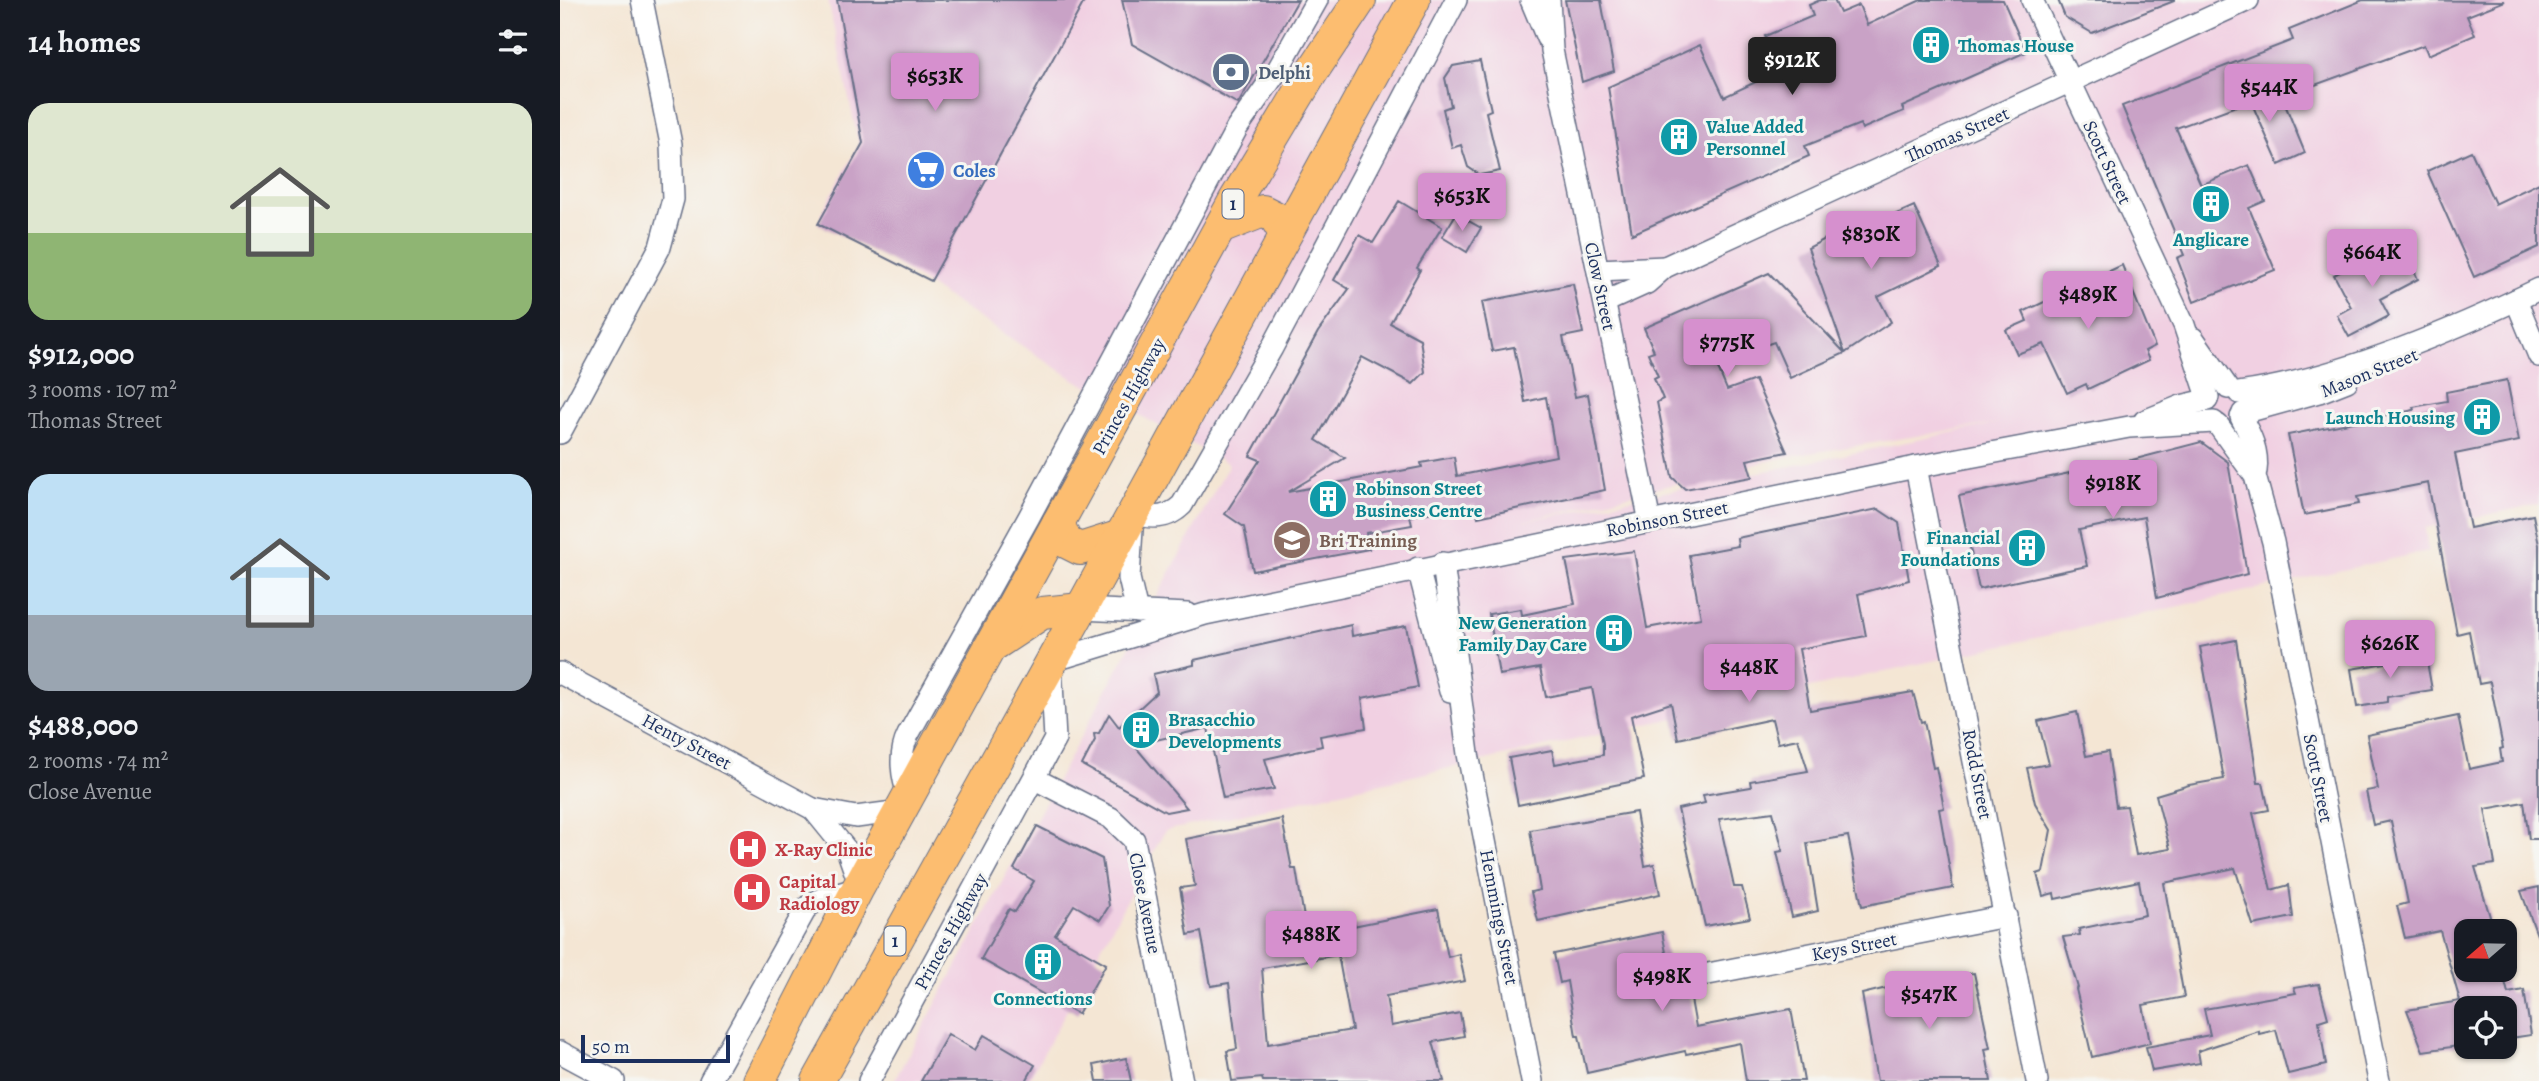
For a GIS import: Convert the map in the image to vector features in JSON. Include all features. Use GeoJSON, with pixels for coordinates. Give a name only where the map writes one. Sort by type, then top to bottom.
{"type":"FeatureCollection","features":[{"type":"Feature","properties":{"kind":"highway","name":"Princes Highway"},"geometry":{"type":"LineString","coordinates":[[759,1081],[859,887],[1220,228],[1277,129],[1360,0]]}},
{"type":"Feature","properties":{"kind":"highway","name":"1"},"geometry":{"type":"LineString","coordinates":[[818,1081],[1082,609],[1414,0]]}},
{"type":"Feature","properties":{"kind":"highway"},"geometry":{"type":"LineString","coordinates":[[1220,228],[1263,211],[1275,217],[1285,234]]}},
{"type":"Feature","properties":{"kind":"highway"},"geometry":{"type":"LineString","coordinates":[[1058,523],[1063,539],[1080,549],[1127,524]]}},
{"type":"Feature","properties":{"kind":"highway"},"geometry":{"type":"LineString","coordinates":[[988,649],[1042,613],[1082,609]]}},
{"type":"Feature","properties":{"kind":"street"},"geometry":{"type":"LineString","coordinates":[[560,433],[660,247],[673,199],[671,144],[642,0]]}},
{"type":"Feature","properties":{"kind":"street","name":"Princes Highway"},"geometry":{"type":"LineString","coordinates":[[905,805],[902,768],[905,741],[1030,517],[1237,128],[1277,71],[1317,0]]}},
{"type":"Feature","properties":{"kind":"street"},"geometry":{"type":"LineString","coordinates":[[1137,612],[1129,575],[1127,524],[1174,512],[1182,505],[1272,348],[1456,0]]}},
{"type":"Feature","properties":{"kind":"street","name":"Clow Street"},"geometry":{"type":"LineString","coordinates":[[1531,0],[1552,50]]}},
{"type":"Feature","properties":{"kind":"street","name":"Clow Street"},"geometry":{"type":"LineString","coordinates":[[1549,0],[1552,50],[1650,522]]}},
{"type":"Feature","properties":{"kind":"street","name":"Scott Street"},"geometry":{"type":"LineString","coordinates":[[2032,0],[2184,325],[2207,399],[2208,415],[2255,476]]}},
{"type":"Feature","properties":{"kind":"street","name":"Thomas Street"},"geometry":{"type":"LineString","coordinates":[[1605,302],[1647,283],[1665,267],[2248,0]]}},
{"type":"Feature","properties":{"kind":"street","name":"Thomas Street"},"geometry":{"type":"LineString","coordinates":[[1598,270],[1665,267]]}},
{"type":"Feature","properties":{"kind":"street","name":"Mason Street"},"geometry":{"type":"LineString","coordinates":[[2238,403],[2318,377],[2486,314],[2539,289]]}},
{"type":"Feature","properties":{"kind":"street"},"geometry":{"type":"LineString","coordinates":[[2516,300],[2537,344]]}},
{"type":"Feature","properties":{"kind":"street","name":"Mason Street"},"geometry":{"type":"LineString","coordinates":[[2238,403],[2319,393],[2438,344],[2486,314]]}},
{"type":"Feature","properties":{"kind":"street","name":"Scott Street"},"geometry":{"type":"LineString","coordinates":[[2184,325],[2238,403],[2251,437],[2257,462],[2255,476],[2275,556],[2379,1081]]}},
{"type":"Feature","properties":{"kind":"street","name":"Robinson Street"},"geometry":{"type":"LineString","coordinates":[[1051,662],[1205,614],[1916,467],[2129,427],[2233,424],[2238,403],[2214,390],[2207,399],[2181,406],[2129,427]]}},
{"type":"Feature","properties":{"kind":"street","name":"Rodd Street"},"geometry":{"type":"LineString","coordinates":[[1916,467],[2038,1081]]}},
{"type":"Feature","properties":{"kind":"street","name":"Hemmings Street"},"geometry":{"type":"LineString","coordinates":[[1443,563],[1468,754],[1532,1081]]}},
{"type":"Feature","properties":{"kind":"street","name":"Hemmings Street"},"geometry":{"type":"LineString","coordinates":[[1419,568],[1434,635],[1468,754]]}},
{"type":"Feature","properties":{"kind":"street","name":"Robinson Street"},"geometry":{"type":"LineString","coordinates":[[1082,609],[1205,614]]}},
{"type":"Feature","properties":{"kind":"street","name":"Princes Highway"},"geometry":{"type":"LineString","coordinates":[[869,1081],[1035,779],[1056,733],[1051,662]]}},
{"type":"Feature","properties":{"kind":"street","name":"Henty Street"},"geometry":{"type":"LineString","coordinates":[[560,673],[813,809],[862,817],[905,805]]}},
{"type":"Feature","properties":{"kind":"street","name":"Close Avenue"},"geometry":{"type":"LineString","coordinates":[[1035,779],[1111,818],[1134,840],[1182,1081]]}},
{"type":"Feature","properties":{"kind":"street","name":"Henty Street"},"geometry":{"type":"LineString","coordinates":[[813,809],[848,852],[859,887]]}},
{"type":"Feature","properties":{"kind":"street"},"geometry":{"type":"LineString","coordinates":[[710,1081],[807,907],[819,900],[859,887]]}},
{"type":"Feature","properties":{"kind":"street","name":"Keys Street"},"geometry":{"type":"LineString","coordinates":[[1703,975],[2006,916]]}},
{"type":"Feature","properties":{"kind":"street"},"geometry":{"type":"LineString","coordinates":[[560,1052],[614,1081]]}},
{"type":"Feature","properties":{"kind":"shaded area"},"geometry":{"type":"Polygon","coordinates":[[[828,0],[2539,0],[2539,504],[2425,528],[2428,551],[1165,831],[1028,1081],[894,1081],[1229,464],[1072,378],[820,215],[859,145],[828,0]],[[1999,423],[1785,457],[1524,521],[1999,423]]]}},
{"type":"Feature","properties":{"kind":"building"},"geometry":{"type":"Polygon","coordinates":[[[837,0],[1085,0],[931,281],[818,224],[863,143],[837,0]]]}},
{"type":"Feature","properties":{"kind":"building"},"geometry":{"type":"Polygon","coordinates":[[[1122,0],[1298,0],[1238,104],[1132,44],[1122,0]]]}},
{"type":"Feature","properties":{"kind":"building"},"geometry":{"type":"Polygon","coordinates":[[[1565,0],[1601,0],[1614,71],[1582,82],[1565,0]]]}},
{"type":"Feature","properties":{"kind":"building"},"geometry":{"type":"Polygon","coordinates":[[[1820,0],[1834,0],[1840,13],[1859,5],[1867,25],[1921,0],[2003,0],[2026,52],[1902,107],[1904,111],[1862,129],[1860,124],[1805,146],[1809,156],[1632,234],[1608,87],[1700,45],[1724,97],[1779,71],[1765,36],[1813,16],[1809,5],[1820,0]]]}},
{"type":"Feature","properties":{"kind":"building"},"geometry":{"type":"Polygon","coordinates":[[[2058,0],[2174,1],[2092,33],[2065,17],[2058,0]]]}},
{"type":"Feature","properties":{"kind":"building"},"geometry":{"type":"Polygon","coordinates":[[[2363,0],[2505,1],[2467,16],[2475,35],[2428,55],[2424,45],[2282,97],[2305,153],[2279,165],[2253,106],[2249,107],[2247,102],[2176,128],[2201,185],[2249,165],[2265,201],[2249,208],[2275,270],[2194,302],[2177,258],[2184,255],[2122,106],[2293,40],[2289,30],[2363,0]]]}},
{"type":"Feature","properties":{"kind":"building"},"geometry":{"type":"Polygon","coordinates":[[[1480,61],[1491,110],[1486,112],[1500,171],[1480,175],[1468,167],[1461,145],[1452,148],[1443,109],[1451,106],[1445,78],[1453,66],[1480,61]]]}},
{"type":"Feature","properties":{"kind":"building"},"geometry":{"type":"Polygon","coordinates":[[[2471,151],[2495,204],[2539,183],[2539,247],[2474,277],[2427,171],[2471,151]]]}},
{"type":"Feature","properties":{"kind":"building"},"geometry":{"type":"Polygon","coordinates":[[[1399,201],[1442,227],[1417,268],[1420,270],[1390,323],[1420,339],[1425,372],[1413,384],[1362,357],[1316,440],[1345,458],[1288,492],[1422,467],[1421,463],[1454,457],[1457,476],[1556,456],[1546,397],[1525,402],[1514,347],[1492,351],[1482,302],[1573,284],[1583,333],[1563,337],[1575,397],[1588,394],[1605,490],[1478,517],[1475,505],[1410,516],[1412,525],[1366,533],[1369,549],[1253,571],[1244,527],[1225,514],[1260,460],[1250,456],[1318,332],[1349,289],[1334,280],[1359,235],[1373,243],[1399,201]]]}},
{"type":"Feature","properties":{"kind":"building"},"geometry":{"type":"Polygon","coordinates":[[[1914,206],[1941,266],[1878,297],[1891,322],[1845,353],[1808,248],[1844,229],[1848,236],[1914,206]]]}},
{"type":"Feature","properties":{"kind":"building"},"geometry":{"type":"Polygon","coordinates":[[[1456,214],[1481,228],[1467,252],[1442,237],[1456,214]]]}},
{"type":"Feature","properties":{"kind":"building"},"geometry":{"type":"Polygon","coordinates":[[[2402,246],[2418,279],[2380,299],[2389,316],[2349,337],[2337,315],[2351,307],[2334,275],[2360,261],[2363,266],[2402,246]]]}},
{"type":"Feature","properties":{"kind":"building"},"geometry":{"type":"Polygon","coordinates":[[[2122,265],[2155,346],[2145,351],[2149,360],[2088,389],[2086,384],[2067,393],[2044,344],[2017,354],[2006,330],[2027,321],[2023,312],[2122,265]]]}},
{"type":"Feature","properties":{"kind":"building"},"geometry":{"type":"Polygon","coordinates":[[[1769,273],[1845,353],[1790,378],[1774,342],[1751,350],[1748,343],[1713,357],[1727,390],[1755,380],[1787,452],[1747,460],[1752,477],[1685,489],[1672,477],[1657,402],[1663,399],[1654,378],[1658,376],[1648,353],[1654,351],[1644,328],[1769,273]]]}},
{"type":"Feature","properties":{"kind":"building"},"geometry":{"type":"Polygon","coordinates":[[[2507,380],[2519,441],[2455,454],[2470,528],[2533,515],[2539,545],[2539,839],[2529,839],[2524,802],[2485,809],[2495,864],[2475,867],[2491,919],[2454,919],[2454,980],[2440,931],[2405,938],[2397,906],[2408,903],[2391,821],[2373,825],[2366,791],[2378,789],[2367,735],[2458,716],[2469,769],[2502,762],[2500,749],[2503,748],[2490,682],[2479,684],[2469,631],[2457,634],[2428,483],[2357,497],[2359,504],[2304,515],[2288,435],[2414,410],[2413,407],[2447,401],[2446,392],[2507,380]]]}},
{"type":"Feature","properties":{"kind":"building"},"geometry":{"type":"Polygon","coordinates":[[[2201,442],[2228,462],[2247,574],[2157,598],[2144,517],[2079,530],[2087,566],[1979,589],[1959,496],[2132,460],[2201,442]]]}},
{"type":"Feature","properties":{"kind":"building"},"geometry":{"type":"Polygon","coordinates":[[[1878,509],[1899,523],[1909,580],[1858,594],[1866,636],[1799,649],[1810,710],[1913,692],[1921,722],[1924,721],[1933,768],[1936,767],[1944,808],[1939,809],[1953,888],[1862,906],[1848,836],[1807,843],[1818,911],[1792,917],[1777,852],[1783,851],[1773,812],[1719,819],[1734,887],[1742,887],[1750,918],[1705,926],[1678,809],[1705,803],[1703,795],[1751,787],[1750,781],[1808,771],[1798,739],[1778,743],[1772,719],[1678,739],[1671,703],[1631,716],[1644,779],[1518,805],[1509,758],[1552,750],[1555,764],[1603,755],[1603,744],[1592,688],[1546,697],[1540,668],[1499,675],[1489,614],[1521,609],[1522,615],[1575,604],[1566,560],[1634,551],[1647,628],[1701,618],[1689,555],[1738,546],[1737,538],[1878,509]]]}},
{"type":"Feature","properties":{"kind":"building"},"geometry":{"type":"Polygon","coordinates":[[[1351,625],[1352,636],[1406,626],[1418,687],[1362,698],[1366,728],[1320,736],[1322,746],[1265,759],[1274,789],[1223,798],[1208,728],[1134,745],[1187,808],[1166,812],[1082,765],[1095,740],[1094,734],[1099,733],[1109,714],[1119,727],[1157,692],[1153,674],[1194,665],[1194,660],[1351,625]]]}},
{"type":"Feature","properties":{"kind":"building"},"geometry":{"type":"Polygon","coordinates":[[[2236,640],[2258,783],[2263,783],[2269,810],[2253,813],[2271,890],[2289,885],[2293,917],[2253,925],[2235,868],[2164,883],[2184,997],[2143,1005],[2150,1043],[2092,1057],[2076,989],[2078,988],[2063,937],[2080,935],[2079,929],[2145,915],[2139,881],[2055,899],[2054,893],[2043,896],[2037,874],[2043,872],[2051,830],[2035,803],[2027,768],[2049,764],[2038,721],[2077,712],[2086,756],[2108,752],[2116,807],[2127,806],[2136,855],[2170,849],[2156,795],[2189,785],[2224,779],[2200,647],[2236,640]]]}},
{"type":"Feature","properties":{"kind":"building"},"geometry":{"type":"Polygon","coordinates":[[[2426,656],[2432,690],[2387,697],[2387,702],[2357,707],[2351,669],[2426,656]]]}},
{"type":"Feature","properties":{"kind":"building"},"geometry":{"type":"Polygon","coordinates":[[[1636,812],[1645,866],[1654,864],[1660,894],[1538,921],[1531,892],[1540,890],[1530,830],[1636,812]]]}},
{"type":"Feature","properties":{"kind":"building"},"geometry":{"type":"Polygon","coordinates":[[[1282,819],[1292,869],[1296,869],[1306,930],[1317,928],[1318,933],[1438,909],[1448,957],[1459,954],[1465,981],[1386,996],[1391,1026],[1460,1013],[1464,1036],[1433,1042],[1444,1081],[1263,1081],[1262,1078],[1232,1081],[1227,1051],[1237,1049],[1229,983],[1211,986],[1201,932],[1188,935],[1180,888],[1195,886],[1186,839],[1282,819]],[[1338,955],[1262,968],[1268,1044],[1352,1030],[1338,955]]]}},
{"type":"Feature","properties":{"kind":"building"},"geometry":{"type":"Polygon","coordinates":[[[1037,826],[1102,859],[1109,906],[1100,920],[1074,905],[1055,935],[1106,964],[1078,1014],[981,959],[1009,909],[1015,912],[1034,881],[1014,869],[1037,826]]]}},
{"type":"Feature","properties":{"kind":"building"},"geometry":{"type":"Polygon","coordinates":[[[2539,887],[2539,934],[2537,935],[2521,891],[2539,887]]]}},
{"type":"Feature","properties":{"kind":"building"},"geometry":{"type":"Polygon","coordinates":[[[1662,932],[1669,968],[1685,966],[1696,1027],[1791,1009],[1804,1081],[1746,1081],[1740,1043],[1686,1054],[1685,1051],[1587,1073],[1579,1036],[1576,1036],[1567,981],[1560,983],[1554,954],[1662,932]]]}},
{"type":"Feature","properties":{"kind":"building"},"geometry":{"type":"Polygon","coordinates":[[[1974,973],[1990,1048],[1985,1049],[1991,1081],[1877,1081],[1862,994],[1928,978],[1974,973]]]}},
{"type":"Feature","properties":{"kind":"building"},"geometry":{"type":"Polygon","coordinates":[[[2455,982],[2505,982],[2508,993],[2524,990],[2531,1035],[2517,1037],[2517,996],[2459,996],[2455,982]]]}},
{"type":"Feature","properties":{"kind":"building"},"geometry":{"type":"Polygon","coordinates":[[[2319,984],[2328,1018],[2319,1021],[2326,1065],[2288,1074],[2276,1030],[2259,1034],[2259,1031],[2198,1051],[2200,1063],[2152,1071],[2146,1047],[2210,1035],[2204,1009],[2296,993],[2294,988],[2319,984]]]}},
{"type":"Feature","properties":{"kind":"building"},"geometry":{"type":"Polygon","coordinates":[[[2454,1002],[2454,1047],[2423,1051],[2407,1010],[2454,1002]]]}},
{"type":"Feature","properties":{"kind":"building"},"geometry":{"type":"Polygon","coordinates":[[[948,1034],[975,1050],[984,1035],[1035,1065],[1026,1081],[921,1081],[948,1034]]]}},
{"type":"Feature","properties":{"kind":"building"},"geometry":{"type":"Polygon","coordinates":[[[1126,1058],[1131,1081],[1097,1081],[1094,1065],[1126,1058]]]}},
{"type":"Feature","properties":{"kind":"place","name":"Thomas House"},"geometry":{"type":"Point","coordinates":[1931,45]}},
{"type":"Feature","properties":{"kind":"place","name":"Delphi"},"geometry":{"type":"Point","coordinates":[1231,72]}},
{"type":"Feature","properties":{"kind":"place","name":"Value Added Personnel"},"geometry":{"type":"Point","coordinates":[1679,137]}},
{"type":"Feature","properties":{"kind":"place","name":"Coles"},"geometry":{"type":"Point","coordinates":[926,170]}},
{"type":"Feature","properties":{"kind":"place","name":"Anglicare"},"geometry":{"type":"Point","coordinates":[2211,204]}},
{"type":"Feature","properties":{"kind":"place","name":"Launch Housing"},"geometry":{"type":"Point","coordinates":[2482,417]}},
{"type":"Feature","properties":{"kind":"place","name":"Robinson Street Business Centre"},"geometry":{"type":"Point","coordinates":[1328,499]}},
{"type":"Feature","properties":{"kind":"place","name":"Bri Training"},"geometry":{"type":"Point","coordinates":[1292,540]}},
{"type":"Feature","properties":{"kind":"place","name":"Financial Foundations"},"geometry":{"type":"Point","coordinates":[2027,548]}},
{"type":"Feature","properties":{"kind":"place","name":"New Generation Family Day Care"},"geometry":{"type":"Point","coordinates":[1614,633]}},
{"type":"Feature","properties":{"kind":"place","name":"Brasacchio Developments"},"geometry":{"type":"Point","coordinates":[1141,730]}},
{"type":"Feature","properties":{"kind":"place","name":"X-Ray Clinic"},"geometry":{"type":"Point","coordinates":[748,849]}},
{"type":"Feature","properties":{"kind":"place","name":"Capital Radiology"},"geometry":{"type":"Point","coordinates":[752,892]}},
{"type":"Feature","properties":{"kind":"place","name":"Connections"},"geometry":{"type":"Point","coordinates":[1043,962]}}]}
